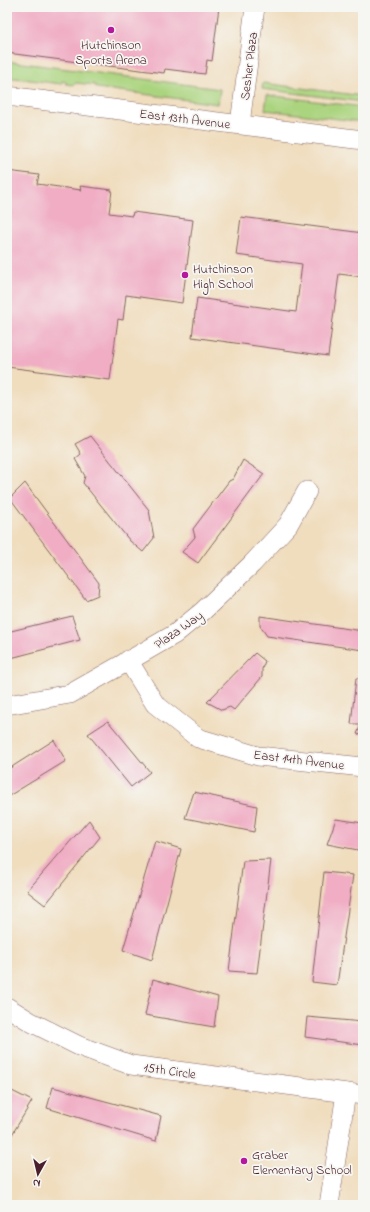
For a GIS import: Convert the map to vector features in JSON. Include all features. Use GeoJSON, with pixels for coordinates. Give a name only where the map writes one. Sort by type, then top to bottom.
{"type":"FeatureCollection","features":[{"type":"Feature","properties":{"kind":"street","name":"Sesher Plaza"},"geometry":{"type":"LineString","coordinates":[[240,124],[255,7]]}},
{"type":"Feature","properties":{"kind":"street","name":"East 13th Avenue"},"geometry":{"type":"LineString","coordinates":[[7,96],[363,140]]}},
{"type":"Feature","properties":{"kind":"street","name":"Plaza Way"},"geometry":{"type":"LineString","coordinates":[[7,705],[70,694],[175,634],[203,611],[252,564],[288,525],[307,491]]}},
{"type":"Feature","properties":{"kind":"street","name":"East 14th Avenue"},"geometry":{"type":"LineString","coordinates":[[128,660],[155,704],[198,738],[258,756],[363,768]]}},
{"type":"Feature","properties":{"kind":"street","name":"15th Circle"},"geometry":{"type":"LineString","coordinates":[[7,1007],[31,1022],[79,1046],[131,1065],[355,1094]]}},
{"type":"Feature","properties":{"kind":"street"},"geometry":{"type":"LineString","coordinates":[[329,1205],[355,1094]]}},
{"type":"Feature","properties":{"kind":"green space"},"geometry":{"type":"Polygon","coordinates":[[[7,61],[220,89],[218,104],[97,88],[95,85],[76,83],[73,85],[66,84],[66,82],[62,81],[61,84],[7,77],[7,61]]]}},
{"type":"Feature","properties":{"kind":"green space"},"geometry":{"type":"Polygon","coordinates":[[[263,83],[363,96],[363,102],[262,89],[263,83]]]}},
{"type":"Feature","properties":{"kind":"green space"},"geometry":{"type":"Polygon","coordinates":[[[267,95],[363,107],[363,122],[265,110],[267,95]]]}},
{"type":"Feature","properties":{"kind":"building","name":"Hutchinson Sports Arena"},"geometry":{"type":"Polygon","coordinates":[[[7,7],[219,7],[212,61],[207,60],[205,74],[165,69],[164,73],[7,53],[7,7]]]}},
{"type":"Feature","properties":{"kind":"building"},"geometry":{"type":"Polygon","coordinates":[[[7,171],[39,175],[37,184],[81,190],[80,186],[112,190],[109,213],[132,216],[133,212],[193,220],[182,303],[126,295],[123,320],[118,319],[110,380],[7,367],[7,171]]]}},
{"type":"Feature","properties":{"kind":"building"},"geometry":{"type":"Polygon","coordinates":[[[241,217],[363,233],[363,277],[339,274],[328,356],[192,337],[197,298],[296,312],[302,264],[236,255],[241,217]]]}},
{"type":"Feature","properties":{"kind":"building"},"geometry":{"type":"Polygon","coordinates":[[[90,436],[149,510],[154,538],[143,552],[130,541],[83,483],[85,476],[75,459],[81,454],[75,444],[90,436]]]}},
{"type":"Feature","properties":{"kind":"building"},"geometry":{"type":"Polygon","coordinates":[[[243,460],[264,474],[198,563],[182,552],[195,537],[193,529],[229,481],[233,479],[243,460]]]}},
{"type":"Feature","properties":{"kind":"building"},"geometry":{"type":"Polygon","coordinates":[[[25,483],[99,583],[98,595],[86,600],[10,498],[25,483]]]}},
{"type":"Feature","properties":{"kind":"building"},"geometry":{"type":"Polygon","coordinates":[[[72,616],[80,640],[7,659],[7,632],[72,616]]]}},
{"type":"Feature","properties":{"kind":"building"},"geometry":{"type":"Polygon","coordinates":[[[260,616],[363,631],[363,650],[267,636],[260,626],[260,616]]]}},
{"type":"Feature","properties":{"kind":"building"},"geometry":{"type":"Polygon","coordinates":[[[255,653],[265,661],[262,669],[262,677],[234,710],[230,707],[222,710],[207,702],[255,653]]]}},
{"type":"Feature","properties":{"kind":"building"},"geometry":{"type":"Polygon","coordinates":[[[356,678],[363,678],[363,735],[357,734],[361,724],[351,724],[356,678]]]}},
{"type":"Feature","properties":{"kind":"building"},"geometry":{"type":"Polygon","coordinates":[[[108,721],[150,772],[131,787],[88,734],[108,721]]]}},
{"type":"Feature","properties":{"kind":"building"},"geometry":{"type":"Polygon","coordinates":[[[54,740],[66,761],[7,797],[7,770],[54,740]]]}},
{"type":"Feature","properties":{"kind":"building"},"geometry":{"type":"Polygon","coordinates":[[[194,792],[257,806],[254,832],[185,818],[194,792]]]}},
{"type":"Feature","properties":{"kind":"building"},"geometry":{"type":"Polygon","coordinates":[[[336,819],[363,823],[363,851],[327,844],[336,819]]]}},
{"type":"Feature","properties":{"kind":"building"},"geometry":{"type":"Polygon","coordinates":[[[89,820],[100,837],[45,905],[27,891],[89,820]]]}},
{"type":"Feature","properties":{"kind":"building"},"geometry":{"type":"Polygon","coordinates":[[[155,841],[181,849],[152,960],[123,950],[155,841]]]}},
{"type":"Feature","properties":{"kind":"building"},"geometry":{"type":"Polygon","coordinates":[[[271,860],[257,973],[229,971],[243,861],[271,860]]]}},
{"type":"Feature","properties":{"kind":"building"},"geometry":{"type":"Polygon","coordinates":[[[324,872],[353,875],[337,985],[312,982],[324,872]]]}},
{"type":"Feature","properties":{"kind":"building"},"geometry":{"type":"Polygon","coordinates":[[[153,979],[218,997],[214,1027],[145,1015],[153,979]]]}},
{"type":"Feature","properties":{"kind":"building"},"geometry":{"type":"Polygon","coordinates":[[[307,1017],[363,1022],[363,1045],[305,1037],[307,1017]]]}},
{"type":"Feature","properties":{"kind":"building"},"geometry":{"type":"Polygon","coordinates":[[[53,1087],[161,1116],[156,1141],[47,1108],[53,1087]]]}},
{"type":"Feature","properties":{"kind":"building"},"geometry":{"type":"Polygon","coordinates":[[[8,1089],[32,1101],[7,1143],[7,1091],[8,1089]]]}},
{"type":"Feature","properties":{"kind":"place","name":"Hutchinson Sports Arena"},"geometry":{"type":"Point","coordinates":[111,30]}},
{"type":"Feature","properties":{"kind":"place","name":"Hutchinson High School"},"geometry":{"type":"Point","coordinates":[185,275]}},
{"type":"Feature","properties":{"kind":"place","name":"Graber Elementary School"},"geometry":{"type":"Point","coordinates":[244,1161]}}]}
